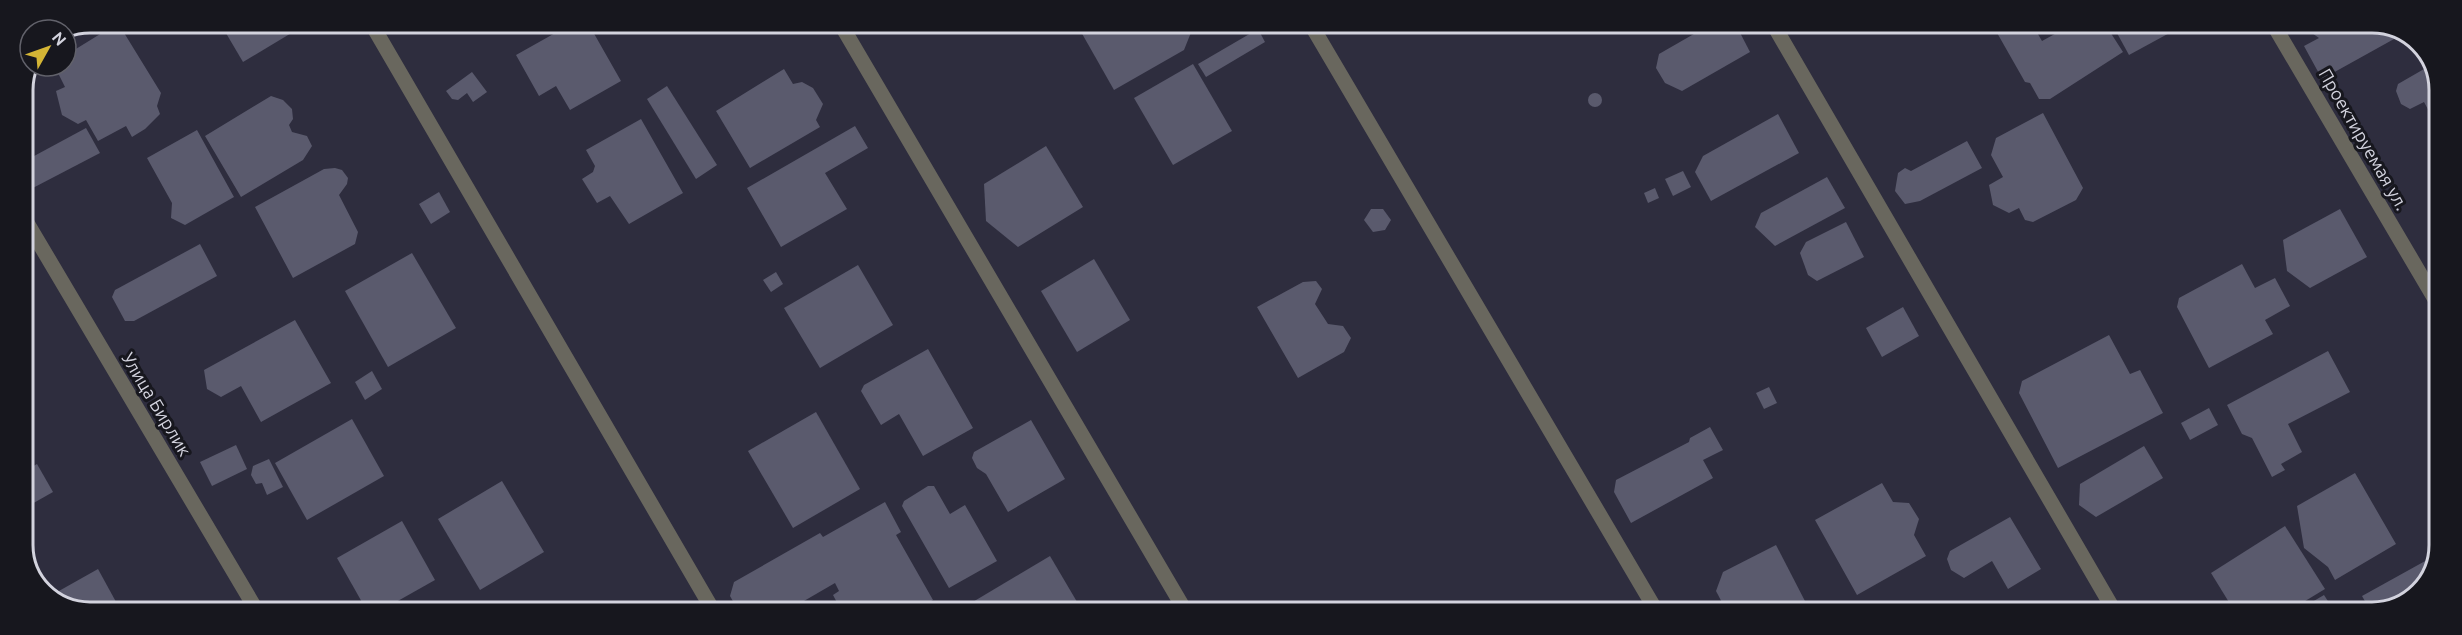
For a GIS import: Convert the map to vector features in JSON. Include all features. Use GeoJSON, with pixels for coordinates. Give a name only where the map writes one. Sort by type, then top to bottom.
{"type":"FeatureCollection","features":[{"type":"Feature","properties":{"kind":"street"},"geometry":{"type":"LineString","coordinates":[[377,33],[708,602]]}},
{"type":"Feature","properties":{"kind":"street"},"geometry":{"type":"LineString","coordinates":[[846,33],[1180,602]]}},
{"type":"Feature","properties":{"kind":"street"},"geometry":{"type":"LineString","coordinates":[[1316,33],[1651,602]]}},
{"type":"Feature","properties":{"kind":"street"},"geometry":{"type":"LineString","coordinates":[[1778,33],[2109,602]]}},
{"type":"Feature","properties":{"kind":"street","name":"Проектируемая ул."},"geometry":{"type":"LineString","coordinates":[[2278,33],[2429,289]]}},
{"type":"Feature","properties":{"kind":"street","name":"Улица Бирлик"},"geometry":{"type":"LineString","coordinates":[[33,233],[252,602]]}},
{"type":"Feature","properties":{"kind":"building"},"geometry":{"type":"Polygon","coordinates":[[[102,33],[124,33],[161,93],[157,106],[160,114],[145,129],[132,137],[126,126],[98,141],[86,120],[78,124],[62,115],[56,91],[65,87],[60,78],[78,78],[78,48],[102,33]]]}},
{"type":"Feature","properties":{"kind":"building"},"geometry":{"type":"Polygon","coordinates":[[[226,33],[291,33],[243,62],[226,33]]]}},
{"type":"Feature","properties":{"kind":"building"},"geometry":{"type":"Polygon","coordinates":[[[555,33],[594,33],[621,81],[570,110],[556,86],[539,96],[516,55],[555,33]]]}},
{"type":"Feature","properties":{"kind":"building"},"geometry":{"type":"Polygon","coordinates":[[[1082,33],[1191,33],[1184,50],[1114,90],[1082,33]]]}},
{"type":"Feature","properties":{"kind":"building"},"geometry":{"type":"Polygon","coordinates":[[[1251,33],[1260,33],[1265,42],[1206,77],[1198,64],[1251,33]]]}},
{"type":"Feature","properties":{"kind":"building"},"geometry":{"type":"Polygon","coordinates":[[[1696,33],[1740,33],[1750,52],[1682,91],[1665,83],[1656,68],[1659,54],[1696,33]]]}},
{"type":"Feature","properties":{"kind":"building"},"geometry":{"type":"Polygon","coordinates":[[[1997,33],[2037,33],[2042,41],[2057,33],[2111,33],[2123,52],[2050,99],[2039,99],[2030,83],[2025,82],[1997,33]]]}},
{"type":"Feature","properties":{"kind":"building"},"geometry":{"type":"Polygon","coordinates":[[[2117,33],[2169,33],[2129,55],[2117,33]]]}},
{"type":"Feature","properties":{"kind":"building"},"geometry":{"type":"Polygon","coordinates":[[[2312,33],[2372,33],[2395,38],[2322,79],[2304,46],[2319,38],[2312,33]]]}},
{"type":"Feature","properties":{"kind":"building"},"geometry":{"type":"Polygon","coordinates":[[[1193,64],[1232,131],[1173,165],[1134,98],[1193,64]]]}},
{"type":"Feature","properties":{"kind":"building"},"geometry":{"type":"Polygon","coordinates":[[[2425,68],[2429,86],[2429,111],[2424,102],[2410,109],[2401,104],[2396,91],[2398,84],[2425,68]]]}},
{"type":"Feature","properties":{"kind":"building"},"geometry":{"type":"Polygon","coordinates":[[[784,69],[793,84],[802,82],[813,88],[823,104],[816,120],[820,127],[750,168],[716,111],[784,69]]]}},
{"type":"Feature","properties":{"kind":"building"},"geometry":{"type":"Polygon","coordinates":[[[472,72],[487,92],[473,102],[467,93],[458,100],[452,99],[446,91],[472,72]]]}},
{"type":"Feature","properties":{"kind":"building"},"geometry":{"type":"Polygon","coordinates":[[[667,86],[717,165],[696,179],[647,99],[667,86]]]}},
{"type":"Feature","properties":{"kind":"building"},"geometry":{"type":"Polygon","coordinates":[[[1595,93],[1600,95],[1602,100],[1600,105],[1595,107],[1590,105],[1588,100],[1590,95],[1595,93]]]}},
{"type":"Feature","properties":{"kind":"building"},"geometry":{"type":"Polygon","coordinates":[[[271,96],[283,100],[292,109],[293,119],[289,125],[292,132],[307,136],[312,146],[303,160],[241,197],[205,136],[271,96]]]}},
{"type":"Feature","properties":{"kind":"building"},"geometry":{"type":"Polygon","coordinates":[[[2043,113],[2083,188],[2076,200],[2033,222],[2025,220],[2019,208],[2009,213],[1993,205],[1989,185],[2003,177],[1991,155],[1996,138],[2043,113]]]}},
{"type":"Feature","properties":{"kind":"building"},"geometry":{"type":"Polygon","coordinates":[[[1778,114],[1799,153],[1711,201],[1695,172],[1703,156],[1778,114]]]}},
{"type":"Feature","properties":{"kind":"building"},"geometry":{"type":"Polygon","coordinates":[[[641,119],[683,193],[629,224],[610,196],[597,203],[582,179],[593,172],[595,166],[586,150],[641,119]]]}},
{"type":"Feature","properties":{"kind":"building"},"geometry":{"type":"Polygon","coordinates":[[[855,126],[868,148],[825,173],[847,209],[781,247],[747,188],[855,126]]]}},
{"type":"Feature","properties":{"kind":"building"},"geometry":{"type":"Polygon","coordinates":[[[86,128],[100,153],[33,188],[33,157],[86,128]]]}},
{"type":"Feature","properties":{"kind":"building"},"geometry":{"type":"Polygon","coordinates":[[[197,130],[234,197],[185,225],[171,218],[172,203],[147,158],[197,130]]]}},
{"type":"Feature","properties":{"kind":"building"},"geometry":{"type":"Polygon","coordinates":[[[1967,141],[1982,168],[1920,201],[1905,204],[1895,191],[1898,173],[1905,168],[1911,171],[1967,141]]]}},
{"type":"Feature","properties":{"kind":"building"},"geometry":{"type":"Polygon","coordinates":[[[1046,146],[1083,207],[1018,247],[986,221],[984,184],[1046,146]]]}},
{"type":"Feature","properties":{"kind":"building"},"geometry":{"type":"Polygon","coordinates":[[[324,169],[342,170],[348,178],[347,184],[339,195],[358,232],[355,244],[293,278],[255,207],[324,169]]]}},
{"type":"Feature","properties":{"kind":"building"},"geometry":{"type":"Polygon","coordinates":[[[1683,171],[1691,187],[1673,196],[1665,179],[1683,171]]]}},
{"type":"Feature","properties":{"kind":"building"},"geometry":{"type":"Polygon","coordinates":[[[1827,177],[1845,208],[1775,246],[1755,227],[1761,213],[1827,177]]]}},
{"type":"Feature","properties":{"kind":"building"},"geometry":{"type":"Polygon","coordinates":[[[1655,188],[1659,198],[1648,203],[1644,193],[1655,188]]]}},
{"type":"Feature","properties":{"kind":"building"},"geometry":{"type":"Polygon","coordinates":[[[439,192],[450,212],[431,224],[419,204],[439,192]]]}},
{"type":"Feature","properties":{"kind":"building"},"geometry":{"type":"Polygon","coordinates":[[[1371,209],[1383,209],[1391,220],[1385,230],[1373,232],[1364,220],[1371,209]]]}},
{"type":"Feature","properties":{"kind":"building"},"geometry":{"type":"Polygon","coordinates":[[[2340,209],[2367,257],[2310,288],[2287,271],[2283,240],[2340,209]]]}},
{"type":"Feature","properties":{"kind":"building"},"geometry":{"type":"Polygon","coordinates":[[[1846,222],[1864,257],[1817,281],[1808,275],[1800,253],[1806,242],[1846,222]]]}},
{"type":"Feature","properties":{"kind":"building"},"geometry":{"type":"Polygon","coordinates":[[[200,244],[217,276],[134,321],[125,321],[112,297],[115,290],[200,244]]]}},
{"type":"Feature","properties":{"kind":"building"},"geometry":{"type":"Polygon","coordinates":[[[412,253],[456,328],[388,367],[345,291],[412,253]]]}},
{"type":"Feature","properties":{"kind":"building"},"geometry":{"type":"Polygon","coordinates":[[[1094,259],[1130,320],[1077,352],[1041,291],[1094,259]]]}},
{"type":"Feature","properties":{"kind":"building"},"geometry":{"type":"Polygon","coordinates":[[[2242,264],[2255,288],[2275,278],[2290,306],[2265,320],[2273,334],[2209,368],[2177,307],[2179,298],[2242,264]]]}},
{"type":"Feature","properties":{"kind":"building"},"geometry":{"type":"Polygon","coordinates":[[[858,265],[893,325],[820,368],[784,308],[858,265]]]}},
{"type":"Feature","properties":{"kind":"building"},"geometry":{"type":"Polygon","coordinates":[[[776,272],[783,284],[771,292],[763,280],[776,272]]]}},
{"type":"Feature","properties":{"kind":"building"},"geometry":{"type":"Polygon","coordinates":[[[1316,281],[1322,289],[1315,304],[1328,324],[1343,326],[1351,338],[1344,352],[1298,378],[1257,307],[1303,282],[1316,281]]]}},
{"type":"Feature","properties":{"kind":"building"},"geometry":{"type":"Polygon","coordinates":[[[1903,307],[1919,336],[1882,357],[1866,328],[1903,307]]]}},
{"type":"Feature","properties":{"kind":"building"},"geometry":{"type":"Polygon","coordinates":[[[295,320],[331,383],[261,422],[241,386],[221,397],[207,389],[204,370],[295,320]]]}},
{"type":"Feature","properties":{"kind":"building"},"geometry":{"type":"Polygon","coordinates":[[[2109,335],[2130,374],[2140,370],[2163,413],[2058,468],[2019,393],[2022,381],[2109,335]]]}},
{"type":"Feature","properties":{"kind":"building"},"geometry":{"type":"Polygon","coordinates":[[[928,349],[973,428],[923,456],[899,414],[881,425],[861,391],[864,385],[928,349]]]}},
{"type":"Feature","properties":{"kind":"building"},"geometry":{"type":"Polygon","coordinates":[[[2328,351],[2350,392],[2288,424],[2302,452],[2281,464],[2285,470],[2272,477],[2252,438],[2242,434],[2227,405],[2328,351]]]}},
{"type":"Feature","properties":{"kind":"building"},"geometry":{"type":"Polygon","coordinates":[[[372,371],[382,389],[365,400],[355,382],[372,371]]]}},
{"type":"Feature","properties":{"kind":"building"},"geometry":{"type":"Polygon","coordinates":[[[1769,387],[1777,403],[1764,409],[1756,393],[1769,387]]]}},
{"type":"Feature","properties":{"kind":"building"},"geometry":{"type":"Polygon","coordinates":[[[2209,408],[2218,425],[2190,440],[2181,423],[2209,408]]]}},
{"type":"Feature","properties":{"kind":"building"},"geometry":{"type":"Polygon","coordinates":[[[816,412],[860,489],[793,528],[748,451],[816,412]]]}},
{"type":"Feature","properties":{"kind":"building"},"geometry":{"type":"Polygon","coordinates":[[[352,419],[384,476],[307,520],[275,463],[352,419]]]}},
{"type":"Feature","properties":{"kind":"building"},"geometry":{"type":"Polygon","coordinates":[[[1031,420],[1065,479],[1008,512],[986,474],[977,468],[972,458],[974,452],[1031,420]]]}},
{"type":"Feature","properties":{"kind":"building"},"geometry":{"type":"Polygon","coordinates":[[[1710,427],[1723,450],[1703,460],[1713,478],[1631,523],[1614,492],[1616,480],[1689,442],[1690,438],[1710,427]]]}},
{"type":"Feature","properties":{"kind":"building"},"geometry":{"type":"Polygon","coordinates":[[[236,445],[247,469],[212,486],[200,462],[236,445]]]}},
{"type":"Feature","properties":{"kind":"building"},"geometry":{"type":"Polygon","coordinates":[[[2144,446],[2163,478],[2096,517],[2079,505],[2080,484],[2144,446]]]}},
{"type":"Feature","properties":{"kind":"building"},"geometry":{"type":"Polygon","coordinates":[[[269,459],[283,487],[267,495],[262,483],[256,484],[251,475],[253,466],[269,459]]]}},
{"type":"Feature","properties":{"kind":"building"},"geometry":{"type":"Polygon","coordinates":[[[37,464],[53,492],[33,503],[33,466],[37,464]]]}},
{"type":"Feature","properties":{"kind":"building"},"geometry":{"type":"Polygon","coordinates":[[[2355,473],[2396,544],[2335,580],[2328,567],[2304,548],[2297,506],[2355,473]]]}},
{"type":"Feature","properties":{"kind":"building"},"geometry":{"type":"Polygon","coordinates":[[[502,481],[544,552],[480,590],[438,519],[502,481]]]}},
{"type":"Feature","properties":{"kind":"building"},"geometry":{"type":"Polygon","coordinates":[[[1882,483],[1893,502],[1909,503],[1919,519],[1914,535],[1926,556],[1857,595],[1815,520],[1882,483]]]}},
{"type":"Feature","properties":{"kind":"building"},"geometry":{"type":"Polygon","coordinates":[[[928,486],[934,486],[950,514],[965,505],[997,561],[949,588],[902,506],[904,501],[928,486]]]}},
{"type":"Feature","properties":{"kind":"building"},"geometry":{"type":"Polygon","coordinates":[[[885,502],[901,532],[896,535],[933,600],[930,602],[837,602],[833,595],[839,591],[835,583],[802,602],[733,602],[730,596],[734,582],[820,533],[823,537],[885,502]]]}},
{"type":"Feature","properties":{"kind":"building"},"geometry":{"type":"Polygon","coordinates":[[[2010,517],[2041,569],[2008,589],[1992,561],[1964,578],[1951,570],[1947,559],[1950,551],[2010,517]]]}},
{"type":"Feature","properties":{"kind":"building"},"geometry":{"type":"Polygon","coordinates":[[[402,521],[435,580],[396,602],[362,602],[337,558],[402,521]]]}},
{"type":"Feature","properties":{"kind":"building"},"geometry":{"type":"Polygon","coordinates":[[[2285,526],[2325,589],[2304,602],[2229,602],[2211,573],[2285,526]]]}},
{"type":"Feature","properties":{"kind":"building"},"geometry":{"type":"Polygon","coordinates":[[[1776,545],[1805,602],[1722,602],[1716,591],[1723,572],[1776,545]]]}},
{"type":"Feature","properties":{"kind":"building"},"geometry":{"type":"Polygon","coordinates":[[[1050,556],[1077,602],[973,602],[1050,556]]]}},
{"type":"Feature","properties":{"kind":"building"},"geometry":{"type":"Polygon","coordinates":[[[2427,560],[2417,580],[2401,594],[2380,602],[2365,602],[2362,596],[2427,560]]]}},
{"type":"Feature","properties":{"kind":"building"},"geometry":{"type":"Polygon","coordinates":[[[98,569],[116,602],[79,601],[58,592],[98,569]]]}},
{"type":"Feature","properties":{"kind":"building"},"geometry":{"type":"Polygon","coordinates":[[[2324,595],[2329,602],[2312,602],[2324,595]]]}}]}
